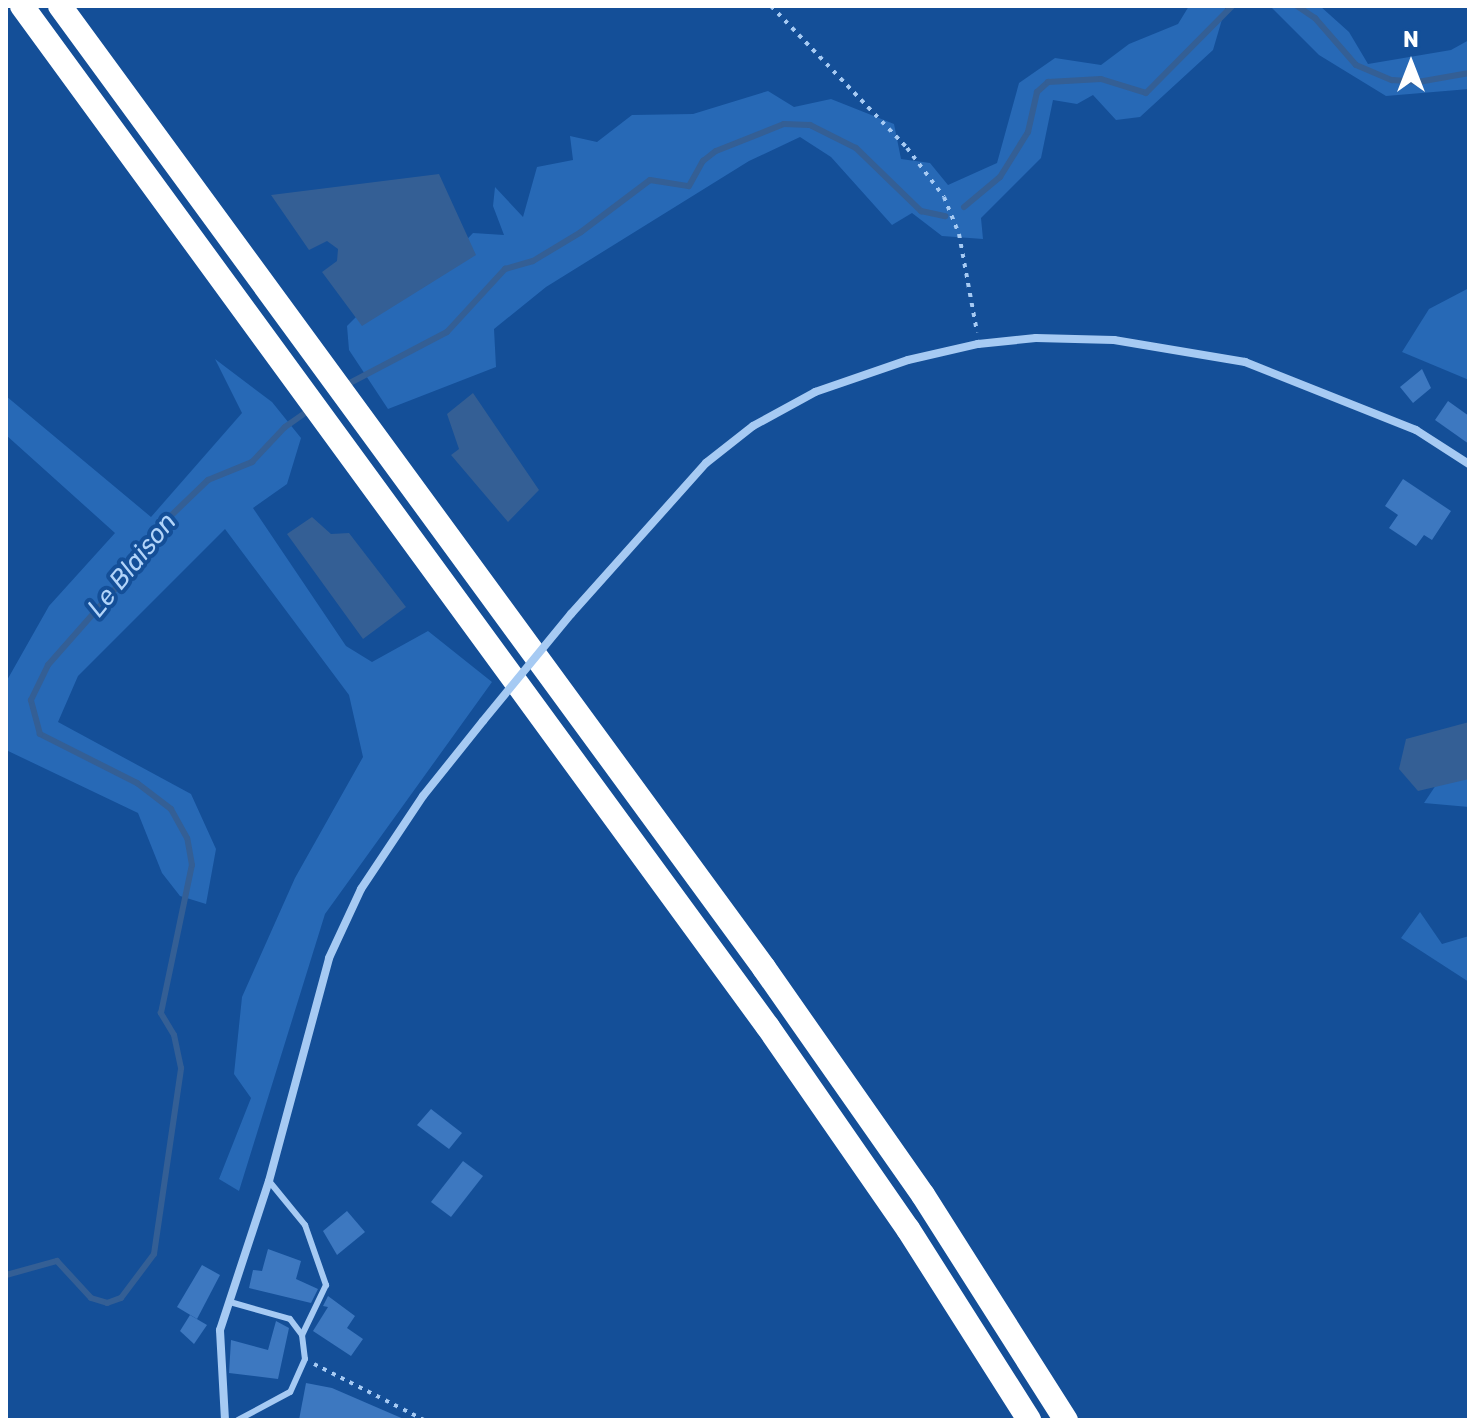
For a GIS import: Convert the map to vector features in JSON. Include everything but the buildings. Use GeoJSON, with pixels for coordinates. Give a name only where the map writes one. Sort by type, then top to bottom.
{"type":"FeatureCollection","features":[{"type":"Feature","properties":{"kind":"highway"},"geometry":{"type":"LineString","coordinates":[[22,6],[802,1075],[1029,1420]]}},
{"type":"Feature","properties":{"kind":"highway"},"geometry":{"type":"LineString","coordinates":[[60,6],[842,1079],[1066,1420]]}},
{"type":"Feature","properties":{"kind":"street"},"geometry":{"type":"LineString","coordinates":[[225,1420],[220,1330],[269,1181],[335,944],[361,889],[414,810],[571,614],[706,463],[753,426],[815,392],[908,360],[978,344],[1036,338],[1114,340],[1245,362],[1402,423],[1469,464]]}},
{"type":"Feature","properties":{"kind":"lane"},"geometry":{"type":"LineString","coordinates":[[269,1181],[305,1225],[326,1285],[302,1335]]}},
{"type":"Feature","properties":{"kind":"lane"},"geometry":{"type":"LineString","coordinates":[[230,1302],[290,1319],[302,1335],[305,1359],[290,1392],[238,1420]]}},
{"type":"Feature","properties":{"kind":"path"},"geometry":{"type":"LineString","coordinates":[[771,6],[907,148],[944,197],[959,234],[978,344]]}},
{"type":"Feature","properties":{"kind":"path"},"geometry":{"type":"LineString","coordinates":[[305,1359],[424,1420]]}},
{"type":"Feature","properties":{"kind":"shaded area"},"geometry":{"type":"Polygon","coordinates":[[[1189,6],[1226,6],[1213,50],[1140,117],[1116,120],[1093,95],[1077,104],[1053,100],[1041,158],[981,218],[983,239],[942,236],[912,213],[892,225],[831,157],[800,137],[749,161],[546,287],[494,329],[496,367],[388,409],[349,350],[347,326],[369,304],[453,254],[473,233],[504,235],[493,206],[495,187],[523,217],[537,167],[573,160],[570,136],[597,142],[632,115],[693,114],[768,91],[794,107],[831,99],[894,124],[901,159],[930,163],[948,185],[997,163],[1019,83],[1055,58],[1101,65],[1129,44],[1178,24],[1189,6]]]}},
{"type":"Feature","properties":{"kind":"shaded area"},"geometry":{"type":"Polygon","coordinates":[[[1270,6],[1320,6],[1349,32],[1368,64],[1451,50],[1469,40],[1469,89],[1386,96],[1319,55],[1270,6]]]}},
{"type":"Feature","properties":{"kind":"shaded area"},"geometry":{"type":"Polygon","coordinates":[[[439,174],[476,255],[362,326],[322,272],[337,261],[338,249],[327,241],[309,250],[271,195],[439,174]]]}},
{"type":"Feature","properties":{"kind":"shaded area"},"geometry":{"type":"Polygon","coordinates":[[[1469,288],[1469,380],[1402,352],[1429,309],[1469,288]]]}},
{"type":"Feature","properties":{"kind":"shaded area"},"geometry":{"type":"Polygon","coordinates":[[[215,359],[272,402],[301,438],[287,484],[253,508],[346,646],[372,662],[428,631],[492,682],[325,914],[239,1191],[219,1179],[251,1098],[234,1074],[242,997],[295,878],[363,757],[349,695],[225,529],[78,676],[58,722],[191,794],[216,849],[206,904],[180,896],[162,873],[138,813],[6,750],[6,682],[49,606],[115,533],[6,435],[6,396],[151,517],[242,413],[215,359]]]}},
{"type":"Feature","properties":{"kind":"shaded area"},"geometry":{"type":"Polygon","coordinates":[[[473,393],[539,490],[508,522],[451,455],[459,449],[447,414],[473,393]]]}},
{"type":"Feature","properties":{"kind":"shaded area"},"geometry":{"type":"Polygon","coordinates":[[[312,517],[331,534],[349,533],[406,607],[363,639],[287,534],[312,517]]]}},
{"type":"Feature","properties":{"kind":"shaded area"},"geometry":{"type":"Polygon","coordinates":[[[1469,722],[1469,779],[1418,791],[1399,769],[1406,739],[1469,722]]]}},
{"type":"Feature","properties":{"kind":"shaded area"},"geometry":{"type":"Polygon","coordinates":[[[1469,760],[1469,807],[1424,803],[1450,764],[1469,760]]]}},
{"type":"Feature","properties":{"kind":"shaded area"},"geometry":{"type":"Polygon","coordinates":[[[1420,912],[1442,944],[1469,936],[1469,982],[1401,938],[1420,912]]]}},
{"type":"Feature","properties":{"kind":"waterway","name":"Le Blaison"},"geometry":{"type":"LineString","coordinates":[[964,207],[1000,177],[1028,132],[1037,92],[1048,82],[1101,79],[1146,93],[1232,6]]}},
{"type":"Feature","properties":{"kind":"waterway","name":"Le Blaison"},"geometry":{"type":"LineString","coordinates":[[1297,6],[1315,18],[1356,65],[1392,80],[1418,82],[1469,73]]}},
{"type":"Feature","properties":{"kind":"waterway","name":"Le Blaison"},"geometry":{"type":"LineString","coordinates":[[346,385],[447,332],[505,269],[533,261],[581,232],[650,180],[689,186],[703,161],[716,151],[784,124],[810,125],[856,148],[921,211],[945,216]]}},
{"type":"Feature","properties":{"kind":"waterway","name":"Le Blaison"},"geometry":{"type":"LineString","coordinates":[[6,1275],[57,1261],[91,1298],[107,1303],[121,1298],[154,1254],[181,1068],[174,1035],[161,1013],[192,865],[187,838],[171,809],[137,783],[40,734],[31,700],[48,665],[116,588],[154,532],[208,480],[252,462],[285,427],[311,409]]}}]}
